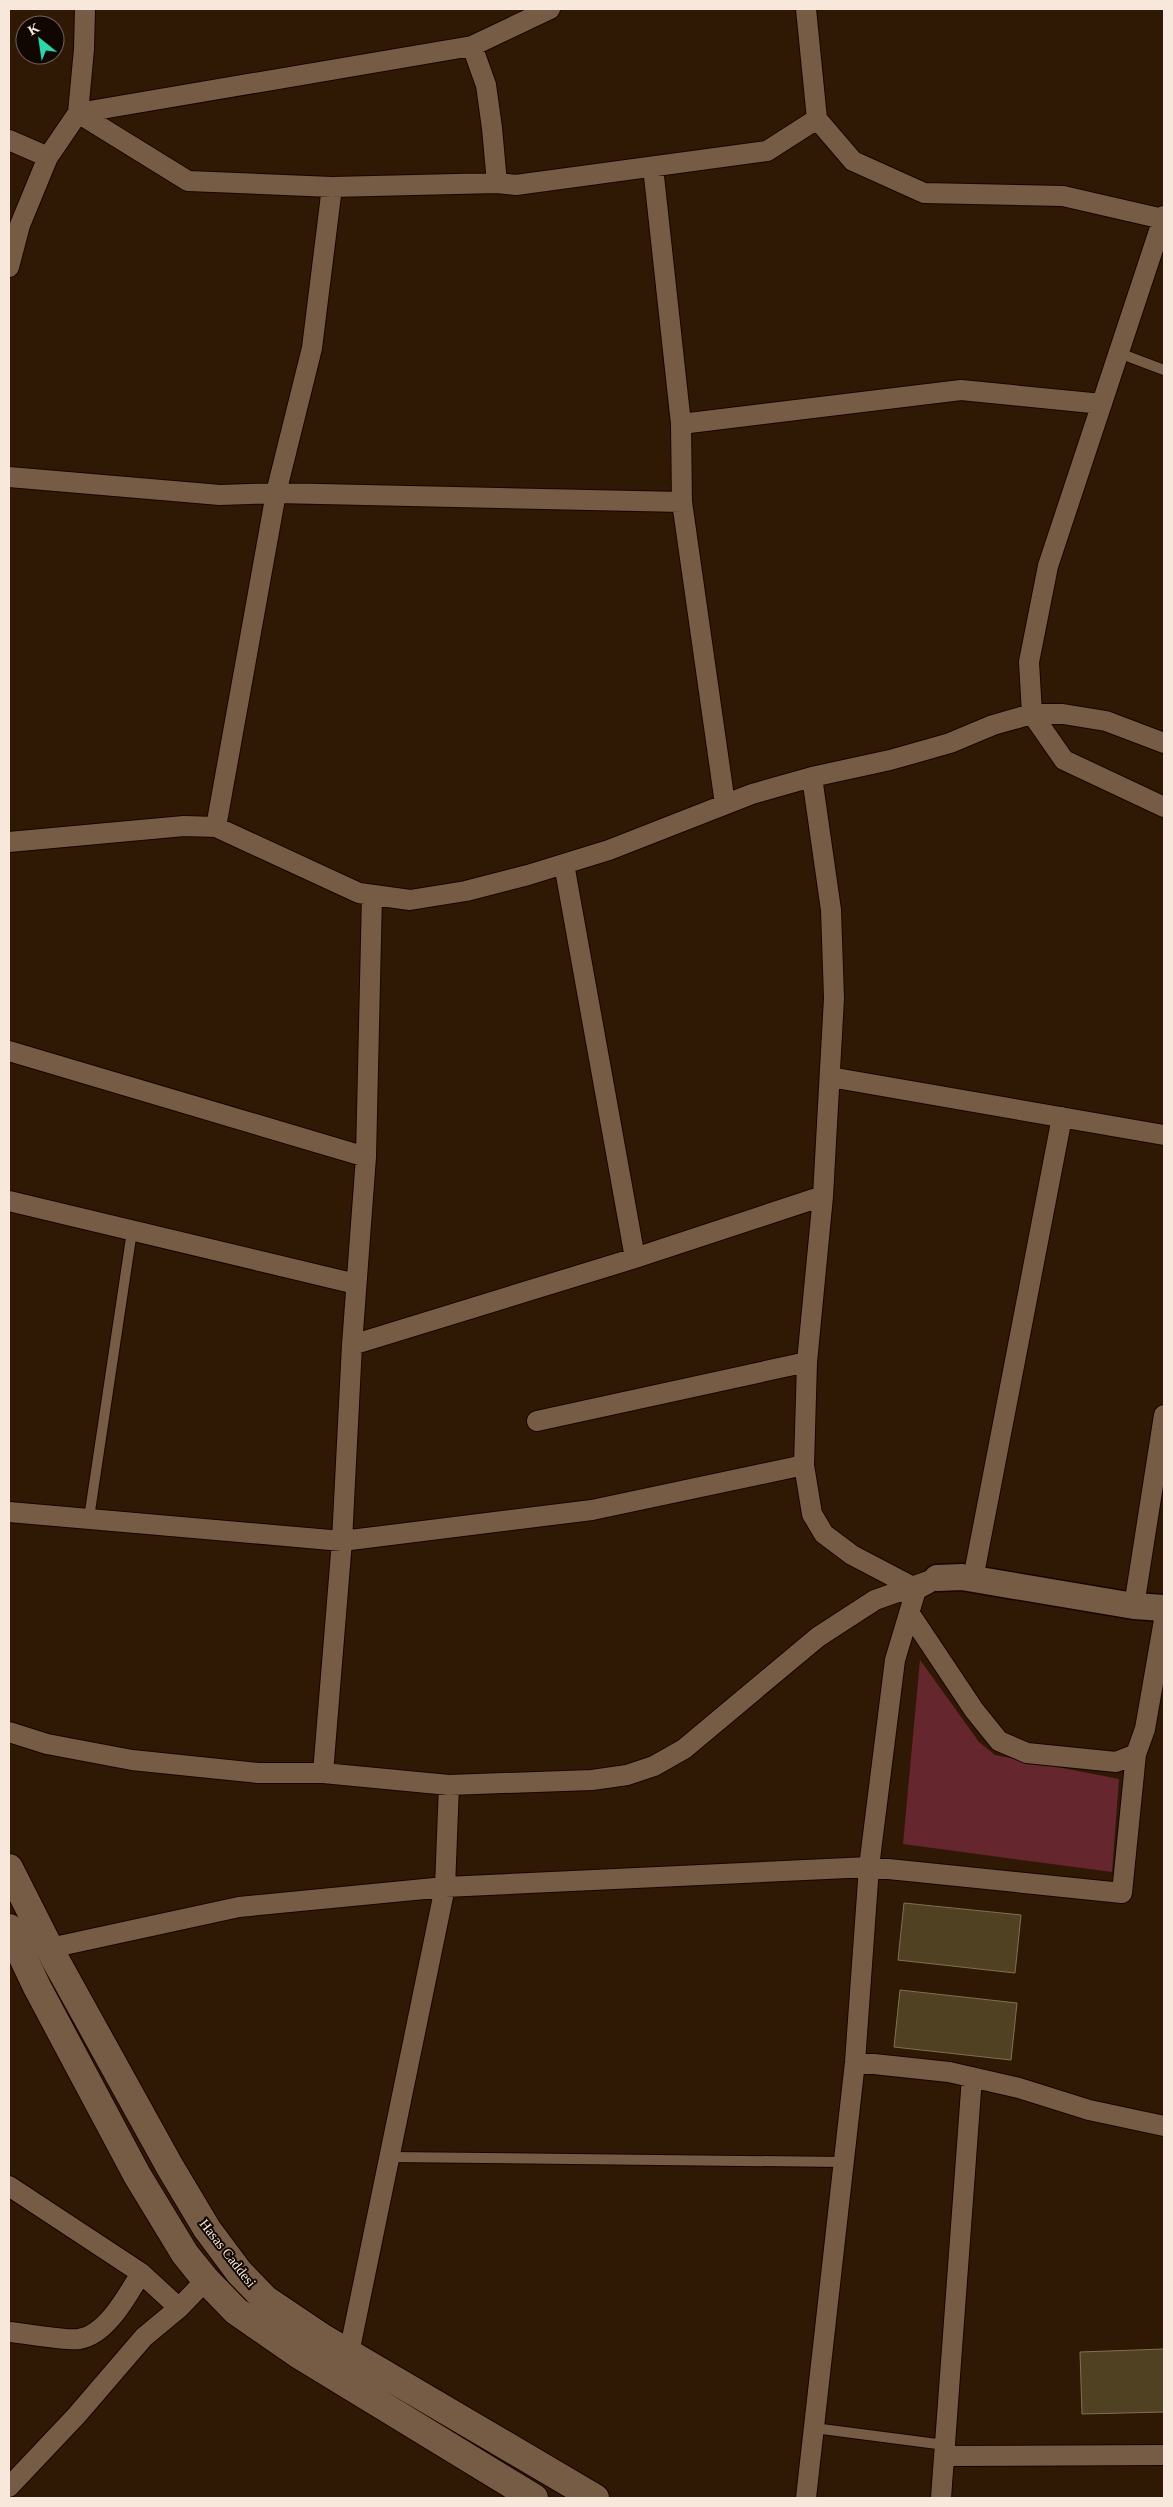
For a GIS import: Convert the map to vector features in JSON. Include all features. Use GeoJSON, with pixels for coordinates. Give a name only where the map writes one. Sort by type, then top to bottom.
{"type":"FeatureCollection","features":[{"type":"Feature","properties":{"kind":"main road","name":"Hasas Caddesi"},"geometry":{"type":"LineString","coordinates":[[9,1868],[50,1948],[170,2167],[207,2229],[239,2272],[265,2299],[349,2353],[595,2498]]}},
{"type":"Feature","properties":{"kind":"main road"},"geometry":{"type":"LineString","coordinates":[[9,1928],[37,1987],[137,2175],[185,2254],[206,2280],[236,2311],[298,2354],[534,2498]]}},
{"type":"Feature","properties":{"kind":"street"},"geometry":{"type":"LineString","coordinates":[[9,267],[20,225],[48,157],[78,113],[84,49],[85,9]]}},
{"type":"Feature","properties":{"kind":"street"},"geometry":{"type":"LineString","coordinates":[[78,113],[472,46],[550,9]]}},
{"type":"Feature","properties":{"kind":"street"},"geometry":{"type":"LineString","coordinates":[[806,9],[818,119],[853,161],[924,193],[1063,196],[1164,218],[1048,566],[1029,662],[1032,714],[1064,760],[1164,807]]}},
{"type":"Feature","properties":{"kind":"street"},"geometry":{"type":"LineString","coordinates":[[472,46],[486,85],[497,183]]}},
{"type":"Feature","properties":{"kind":"street"},"geometry":{"type":"LineString","coordinates":[[78,113],[188,181],[332,186],[516,184],[653,167],[767,150],[818,119]]}},
{"type":"Feature","properties":{"kind":"street"},"geometry":{"type":"LineString","coordinates":[[9,140],[48,157]]}},
{"type":"Feature","properties":{"kind":"street"},"geometry":{"type":"LineString","coordinates":[[653,167],[681,424],[682,502],[725,804]]}},
{"type":"Feature","properties":{"kind":"street"},"geometry":{"type":"LineString","coordinates":[[216,827],[276,493],[312,348],[332,186]]}},
{"type":"Feature","properties":{"kind":"street"},"geometry":{"type":"LineString","coordinates":[[681,424],[961,390],[1102,404]]}},
{"type":"Feature","properties":{"kind":"street"},"geometry":{"type":"LineString","coordinates":[[9,477],[220,495],[276,493],[682,502]]}},
{"type":"Feature","properties":{"kind":"street"},"geometry":{"type":"LineString","coordinates":[[9,842],[184,826],[216,827],[359,893],[410,900],[466,891],[564,864],[609,850],[752,794],[812,777],[899,758],[950,743],[992,725],[1032,714],[1063,714],[1106,721],[1164,743]]}},
{"type":"Feature","properties":{"kind":"street"},"geometry":{"type":"LineString","coordinates":[[812,777],[831,910],[834,998],[823,1196],[808,1362],[804,1465],[812,1514],[824,1534],[852,1555],[912,1587]]}},
{"type":"Feature","properties":{"kind":"street"},"geometry":{"type":"LineString","coordinates":[[564,864],[636,1258]]}},
{"type":"Feature","properties":{"kind":"street"},"geometry":{"type":"LineString","coordinates":[[323,1772],[342,1542],[352,1344],[366,1157],[372,895]]}},
{"type":"Feature","properties":{"kind":"street"},"geometry":{"type":"LineString","coordinates":[[9,1052],[366,1157]]}},
{"type":"Feature","properties":{"kind":"street"},"geometry":{"type":"LineString","coordinates":[[830,1077],[1164,1135]]}},
{"type":"Feature","properties":{"kind":"street"},"geometry":{"type":"LineString","coordinates":[[973,1579],[1062,1117]]}},
{"type":"Feature","properties":{"kind":"street"},"geometry":{"type":"LineString","coordinates":[[352,1344],[636,1258],[823,1196]]}},
{"type":"Feature","properties":{"kind":"street"},"geometry":{"type":"LineString","coordinates":[[9,1201],[356,1284]]}},
{"type":"Feature","properties":{"kind":"street"},"geometry":{"type":"LineString","coordinates":[[537,1421],[808,1362]]}},
{"type":"Feature","properties":{"kind":"street"},"geometry":{"type":"LineString","coordinates":[[1134,1606],[1164,1415]]}},
{"type":"Feature","properties":{"kind":"street"},"geometry":{"type":"LineString","coordinates":[[9,1512],[342,1542],[592,1510],[804,1465]]}},
{"type":"Feature","properties":{"kind":"street"},"geometry":{"type":"LineString","coordinates":[[806,2498],[855,2062],[869,1867],[895,1660],[916,1590],[937,1578]]}},
{"type":"Feature","properties":{"kind":"street"},"geometry":{"type":"LineString","coordinates":[[15,1736],[132,1760],[258,1772],[323,1772],[449,1785],[592,1780],[627,1776],[654,1766],[684,1749],[818,1637],[876,1600],[937,1578],[973,1579],[1134,1606],[1164,1608]]}},
{"type":"Feature","properties":{"kind":"street"},"geometry":{"type":"LineString","coordinates":[[910,1614],[974,1710],[999,1741],[1027,1753],[1116,1762],[1136,1754]]}},
{"type":"Feature","properties":{"kind":"street"},"geometry":{"type":"LineString","coordinates":[[50,1948],[239,1907],[445,1887],[869,1867],[1122,1893],[1136,1754],[1144,1728],[1164,1620]]}},
{"type":"Feature","properties":{"kind":"street"},"geometry":{"type":"LineString","coordinates":[[349,2353],[445,1887],[449,1785]]}},
{"type":"Feature","properties":{"kind":"street"},"geometry":{"type":"LineString","coordinates":[[855,2062],[949,2072],[1019,2088],[1089,2110],[1164,2126]]}},
{"type":"Feature","properties":{"kind":"street"},"geometry":{"type":"LineString","coordinates":[[941,2498],[972,2077]]}},
{"type":"Feature","properties":{"kind":"street"},"geometry":{"type":"LineString","coordinates":[[9,2186],[141,2272],[180,2308]]}},
{"type":"Feature","properties":{"kind":"street"},"geometry":{"type":"LineString","coordinates":[[9,2332],[79,2339],[98,2329],[118,2311],[141,2272]]}},
{"type":"Feature","properties":{"kind":"street"},"geometry":{"type":"LineString","coordinates":[[9,2487],[78,2415],[144,2337],[180,2308],[206,2280]]}},
{"type":"Feature","properties":{"kind":"street"},"geometry":{"type":"LineString","coordinates":[[945,2450],[1164,2455]]}},
{"type":"Feature","properties":{"kind":"lane"},"geometry":{"type":"LineString","coordinates":[[1119,353],[1164,370]]}},
{"type":"Feature","properties":{"kind":"lane"},"geometry":{"type":"LineString","coordinates":[[89,1518],[132,1231]]}},
{"type":"Feature","properties":{"kind":"lane"},"geometry":{"type":"LineString","coordinates":[[390,2157],[843,2162]]}},
{"type":"Feature","properties":{"kind":"lane"},"geometry":{"type":"LineString","coordinates":[[814,2428],[945,2450]]}},
{"type":"Feature","properties":{"kind":"shaded area"},"geometry":{"type":"Polygon","coordinates":[[[920,1660],[979,1742],[995,1755],[1119,1779],[1112,1872],[903,1844],[920,1660]]]}},
{"type":"Feature","properties":{"kind":"building"},"geometry":{"type":"Polygon","coordinates":[[[904,1903],[1021,1915],[1015,1973],[898,1960],[904,1903]]]}},
{"type":"Feature","properties":{"kind":"building"},"geometry":{"type":"Polygon","coordinates":[[[900,1990],[1017,2003],[1011,2060],[894,2047],[900,1990]]]}},
{"type":"Feature","properties":{"kind":"building"},"geometry":{"type":"Polygon","coordinates":[[[1164,2349],[1164,2412],[1082,2414],[1080,2352],[1164,2349]]]}}]}
